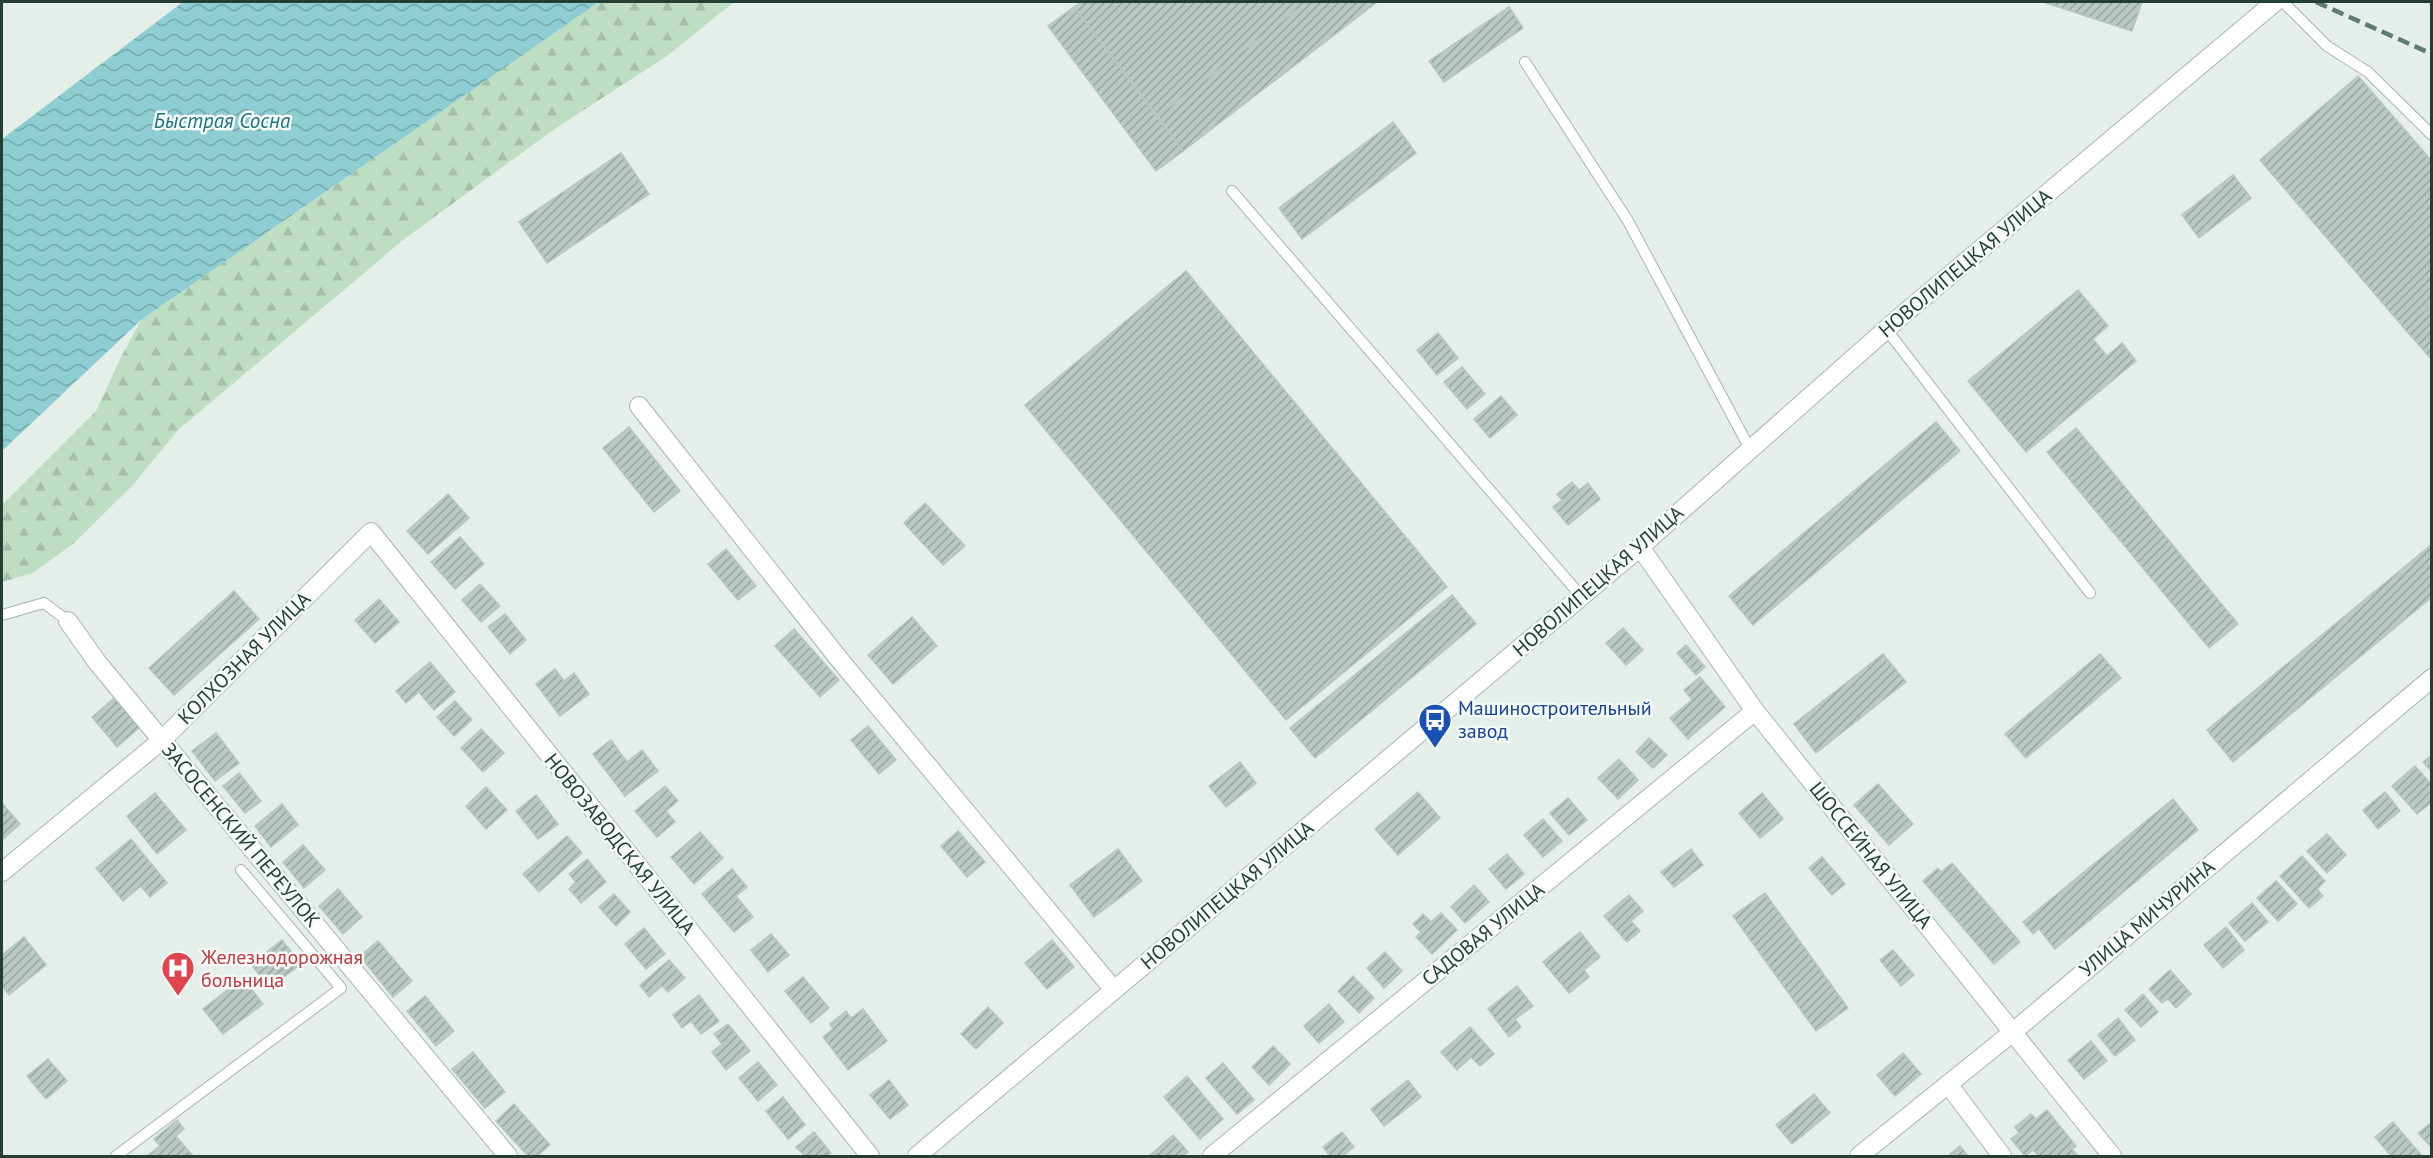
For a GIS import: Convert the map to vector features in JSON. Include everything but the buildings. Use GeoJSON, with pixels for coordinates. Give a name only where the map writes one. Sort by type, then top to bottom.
{"type":"FeatureCollection","features":[{"type":"Feature","properties":{"kind":"street","name":"НОВОЛИПЕЦКАЯ УЛИЦА"},"geometry":{"type":"LineString","coordinates":[[917,1156],[1640,547],[1886,329],[2275,2]]}},
{"type":"Feature","properties":{"kind":"street"},"geometry":{"type":"LineString","coordinates":[[639,406],[839,659],[1114,990]]}},
{"type":"Feature","properties":{"kind":"street","name":"КОЛХОЗНАЯ УЛИЦА"},"geometry":{"type":"LineString","coordinates":[[2,872],[162,740],[371,532]]}},
{"type":"Feature","properties":{"kind":"street","name":"НОВОЗАВОДСКАЯ УЛИЦА"},"geometry":{"type":"LineString","coordinates":[[371,532],[870,1156]]}},
{"type":"Feature","properties":{"kind":"street","name":"ШОССЕЙНАЯ УЛИЦА"},"geometry":{"type":"LineString","coordinates":[[1640,547],[1755,711],[2112,1156]]}},
{"type":"Feature","properties":{"kind":"street","name":"ЗАСОСЕНСКИЙ ПЕРЕУЛОК"},"geometry":{"type":"LineString","coordinates":[[68,621],[97,662],[508,1156]]}},
{"type":"Feature","properties":{"kind":"street","name":"УЛИЦА МИЧУРИНА"},"geometry":{"type":"LineString","coordinates":[[1859,1156],[2013,1032],[2432,678]]}},
{"type":"Feature","properties":{"kind":"street","name":"САДОВАЯ УЛИЦА"},"geometry":{"type":"LineString","coordinates":[[1212,1156],[1755,711]]}},
{"type":"Feature","properties":{"kind":"street"},"geometry":{"type":"LineString","coordinates":[[1948,1084],[2002,1156]]}},
{"type":"Feature","properties":{"kind":"lane"},"geometry":{"type":"LineString","coordinates":[[2283,2],[2327,45],[2368,72],[2432,135]]}},
{"type":"Feature","properties":{"kind":"lane"},"geometry":{"type":"LineString","coordinates":[[1524,62],[1628,221],[1750,449]]}},
{"type":"Feature","properties":{"kind":"lane"},"geometry":{"type":"LineString","coordinates":[[1232,191],[1581,596]]}},
{"type":"Feature","properties":{"kind":"lane"},"geometry":{"type":"LineString","coordinates":[[1886,329],[2090,593]]}},
{"type":"Feature","properties":{"kind":"lane"},"geometry":{"type":"LineString","coordinates":[[2,615],[44,603],[68,621]]}},
{"type":"Feature","properties":{"kind":"lane"},"geometry":{"type":"LineString","coordinates":[[116,1156],[341,988],[241,870]]}},
{"type":"Feature","properties":{"kind":"green space"},"geometry":{"type":"Polygon","coordinates":[[[599,2],[734,2],[667,56],[553,130],[403,240],[177,431],[133,485],[74,543],[33,573],[2,582],[2,505],[96,411],[141,320],[599,2]]]}},
{"type":"Feature","properties":{"kind":"water","name":"Быстрая Сосна"},"geometry":{"type":"Polygon","coordinates":[[[183,2],[599,2],[141,320],[2,451],[2,139],[183,2]]]}},
{"type":"Feature","properties":{"kind":"railway"},"geometry":{"type":"LineString","coordinates":[[2316,2],[2432,54]]}},
{"type":"Feature","properties":{"kind":"place","name":"Машиностроительный завод"},"geometry":{"type":"Point","coordinates":[1435,749]}},
{"type":"Feature","properties":{"kind":"place","name":"Железнодорожная больница"},"geometry":{"type":"Point","coordinates":[178,997]}}]}
